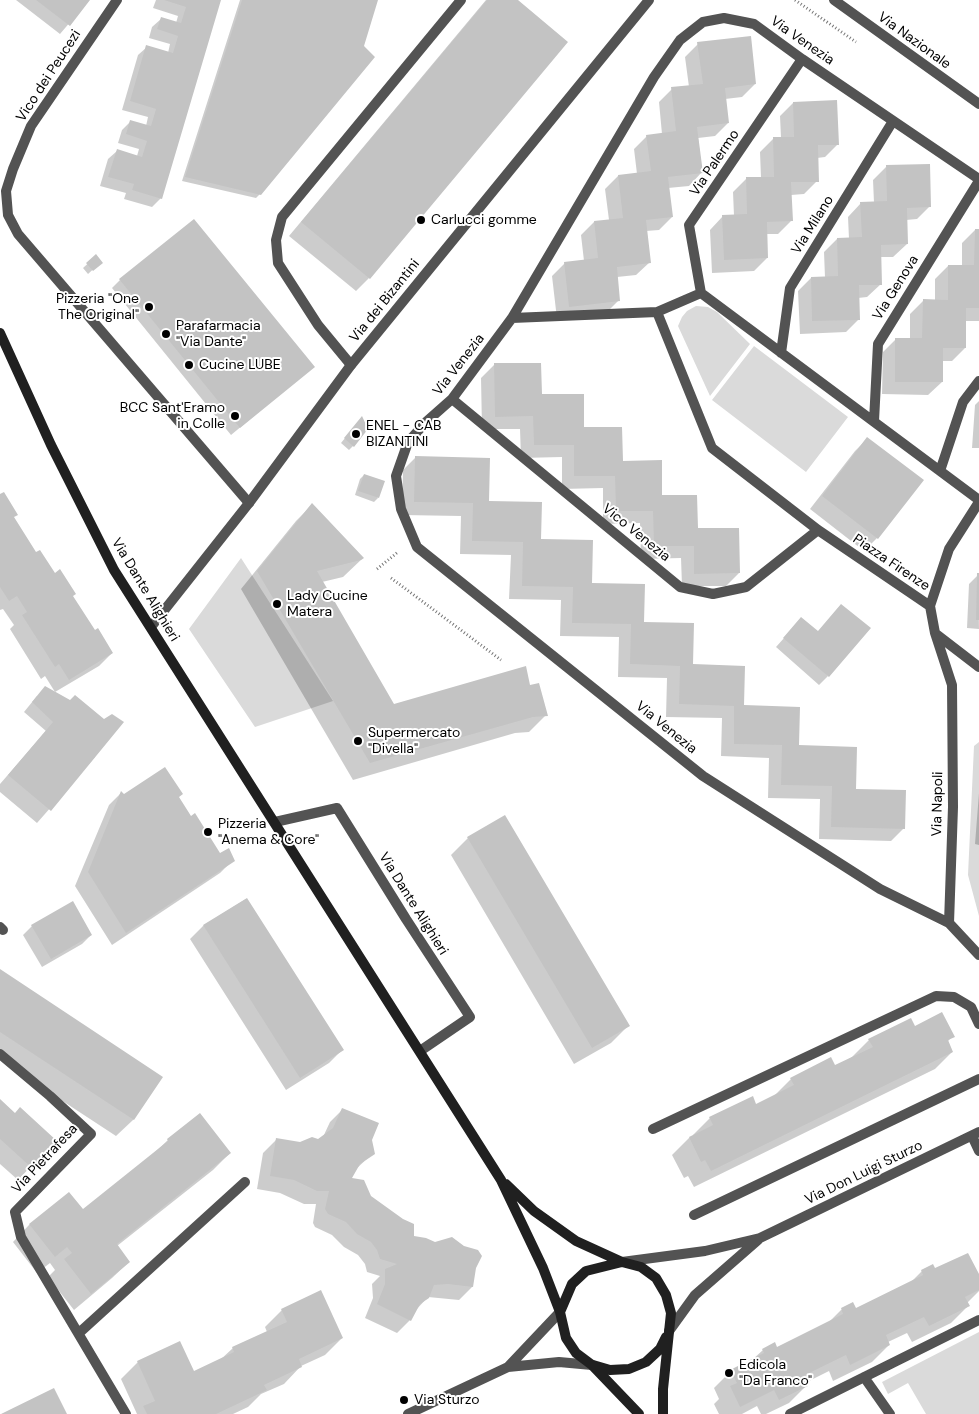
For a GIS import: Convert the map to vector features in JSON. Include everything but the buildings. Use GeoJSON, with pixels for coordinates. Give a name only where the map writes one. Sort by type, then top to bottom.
{"type":"FeatureCollection","features":[{"type":"Feature","properties":{"kind":"main road","name":"Via Dante Alighieri"},"geometry":{"type":"LineString","coordinates":[[0,333],[50,445],[109,561],[502,1180]]}},
{"type":"Feature","properties":{"kind":"main road"},"geometry":{"type":"LineString","coordinates":[[502,1180],[534,1211],[576,1241],[622,1262],[640,1267],[656,1278],[666,1294],[671,1313],[663,1389],[663,1414]]}},
{"type":"Feature","properties":{"kind":"main road"},"geometry":{"type":"LineString","coordinates":[[502,1180],[543,1268],[560,1312],[566,1338],[576,1354],[592,1365],[639,1414]]}},
{"type":"Feature","properties":{"kind":"main road"},"geometry":{"type":"LineString","coordinates":[[560,1312],[572,1284],[586,1271],[622,1262]]}},
{"type":"Feature","properties":{"kind":"main road"},"geometry":{"type":"LineString","coordinates":[[592,1365],[610,1370],[629,1369],[646,1362],[660,1348],[669,1331]]}},
{"type":"Feature","properties":{"kind":"street","name":"Vico dei Peucezi"},"geometry":{"type":"LineString","coordinates":[[117,0],[31,126],[6,191],[8,215],[18,234],[249,503]]}},
{"type":"Feature","properties":{"kind":"street"},"geometry":{"type":"LineString","coordinates":[[351,365],[318,325],[278,263],[276,240],[282,217],[461,0]]}},
{"type":"Feature","properties":{"kind":"street","name":"Via dei Bizantini"},"geometry":{"type":"LineString","coordinates":[[151,627],[249,503],[351,365],[648,0]]}},
{"type":"Feature","properties":{"kind":"street","name":"Via Nazionale"},"geometry":{"type":"LineString","coordinates":[[834,0],[979,104]]}},
{"type":"Feature","properties":{"kind":"street","name":"Via Venezia"},"geometry":{"type":"LineString","coordinates":[[979,180],[754,24],[724,18],[703,22],[680,40],[654,77],[512,318],[452,399],[426,422],[408,442],[396,476],[401,509],[418,547],[703,776],[880,889],[949,923],[979,955]]}},
{"type":"Feature","properties":{"kind":"street","name":"Via Palermo"},"geometry":{"type":"LineString","coordinates":[[701,293],[689,225],[802,59]]}},
{"type":"Feature","properties":{"kind":"street","name":"Via Milano"},"geometry":{"type":"LineString","coordinates":[[781,353],[790,288],[893,121]]}},
{"type":"Feature","properties":{"kind":"street","name":"Via Genova"},"geometry":{"type":"LineString","coordinates":[[874,421],[878,344],[979,180]]}},
{"type":"Feature","properties":{"kind":"street"},"geometry":{"type":"LineString","coordinates":[[512,318],[657,312],[701,293],[979,501],[949,549],[930,606]]}},
{"type":"Feature","properties":{"kind":"street","name":"Piazza Firenze"},"geometry":{"type":"LineString","coordinates":[[657,312],[712,448],[818,530],[930,606],[935,633],[952,685]]}},
{"type":"Feature","properties":{"kind":"street"},"geometry":{"type":"LineString","coordinates":[[940,471],[963,402],[979,381]]}},
{"type":"Feature","properties":{"kind":"street","name":"Vico Venezia"},"geometry":{"type":"LineString","coordinates":[[452,399],[680,587],[713,594],[746,587],[818,530]]}},
{"type":"Feature","properties":{"kind":"street"},"geometry":{"type":"LineString","coordinates":[[935,633],[979,667]]}},
{"type":"Feature","properties":{"kind":"street","name":"Via Napoli"},"geometry":{"type":"LineString","coordinates":[[949,923],[953,807],[952,685]]}},
{"type":"Feature","properties":{"kind":"street","name":"Via Dante Alighieri"},"geometry":{"type":"LineString","coordinates":[[275,822],[337,808],[470,1017],[420,1051]]}},
{"type":"Feature","properties":{"kind":"street"},"geometry":{"type":"LineString","coordinates":[[653,1129],[936,996],[954,998],[971,1007],[979,1024]]}},
{"type":"Feature","properties":{"kind":"street","name":"Via Pietrafesa"},"geometry":{"type":"LineString","coordinates":[[0,1054],[91,1134],[14,1212],[21,1237],[126,1414]]}},
{"type":"Feature","properties":{"kind":"street"},"geometry":{"type":"LineString","coordinates":[[694,1215],[979,1079]]}},
{"type":"Feature","properties":{"kind":"street"},"geometry":{"type":"LineString","coordinates":[[975,1134],[979,1151]]}},
{"type":"Feature","properties":{"kind":"street","name":"Via Don Luigi Sturzo"},"geometry":{"type":"LineString","coordinates":[[760,1238],[975,1134]]}},
{"type":"Feature","properties":{"kind":"street"},"geometry":{"type":"LineString","coordinates":[[79,1333],[246,1182]]}},
{"type":"Feature","properties":{"kind":"street"},"geometry":{"type":"LineString","coordinates":[[622,1262],[705,1251],[760,1238]]}},
{"type":"Feature","properties":{"kind":"street"},"geometry":{"type":"LineString","coordinates":[[669,1331],[695,1295],[760,1238]]}},
{"type":"Feature","properties":{"kind":"street"},"geometry":{"type":"LineString","coordinates":[[508,1367],[560,1312]]}},
{"type":"Feature","properties":{"kind":"street"},"geometry":{"type":"LineString","coordinates":[[790,1414],[979,1320]]}},
{"type":"Feature","properties":{"kind":"street"},"geometry":{"type":"LineString","coordinates":[[408,1414],[508,1367],[559,1362],[592,1365]]}},
{"type":"Feature","properties":{"kind":"street"},"geometry":{"type":"LineString","coordinates":[[864,1377],[890,1414]]}},
{"type":"Feature","properties":{"kind":"path"},"geometry":{"type":"LineString","coordinates":[[377,569],[414,539]]}},
{"type":"Feature","properties":{"kind":"path"},"geometry":{"type":"LineString","coordinates":[[391,578],[501,660]]}},
{"type":"Feature","properties":{"kind":"shaded area"},"geometry":{"type":"Polygon","coordinates":[[[696,306],[708,307],[717,312],[750,344],[710,396],[678,326],[687,311],[696,306]]]}},
{"type":"Feature","properties":{"kind":"shaded area"},"geometry":{"type":"Polygon","coordinates":[[[754,346],[848,417],[806,472],[712,400],[754,346]]]}},
{"type":"Feature","properties":{"kind":"shaded area"},"geometry":{"type":"Polygon","coordinates":[[[241,558],[333,701],[255,727],[189,629],[241,558]]]}},
{"type":"Feature","properties":{"kind":"shaded area"},"geometry":{"type":"Polygon","coordinates":[[[979,742],[979,916],[968,875],[974,746],[979,742]]]}},
{"type":"Feature","properties":{"kind":"shaded area"},"geometry":{"type":"Polygon","coordinates":[[[979,1332],[979,1414],[926,1414],[908,1383],[888,1394],[882,1382],[979,1332]]]}},
{"type":"Feature","properties":{"kind":"place","name":"Carlucci gomme"},"geometry":{"type":"Point","coordinates":[421,220]}},
{"type":"Feature","properties":{"kind":"place","name":"Pizzeria \"One The Original\""},"geometry":{"type":"Point","coordinates":[149,307]}},
{"type":"Feature","properties":{"kind":"place","name":"Parafarmacia \"Via Dante\""},"geometry":{"type":"Point","coordinates":[166,334]}},
{"type":"Feature","properties":{"kind":"place","name":"Cucine LUBE"},"geometry":{"type":"Point","coordinates":[189,365]}},
{"type":"Feature","properties":{"kind":"place","name":"BCC Sant'Eramo in Colle"},"geometry":{"type":"Point","coordinates":[235,416]}},
{"type":"Feature","properties":{"kind":"place","name":"ENEL - CAB BIZANTINI"},"geometry":{"type":"Point","coordinates":[356,434]}},
{"type":"Feature","properties":{"kind":"place","name":"Lady Cucine Matera"},"geometry":{"type":"Point","coordinates":[277,604]}},
{"type":"Feature","properties":{"kind":"place","name":"Supermercato \"Divella\""},"geometry":{"type":"Point","coordinates":[358,741]}},
{"type":"Feature","properties":{"kind":"place","name":"Pizzeria \"Anema & Core\""},"geometry":{"type":"Point","coordinates":[208,832]}},
{"type":"Feature","properties":{"kind":"place","name":"Edicola \"Da Franco\""},"geometry":{"type":"Point","coordinates":[729,1373]}},
{"type":"Feature","properties":{"kind":"place","name":"Via Sturzo"},"geometry":{"type":"Point","coordinates":[404,1400]}}]}
